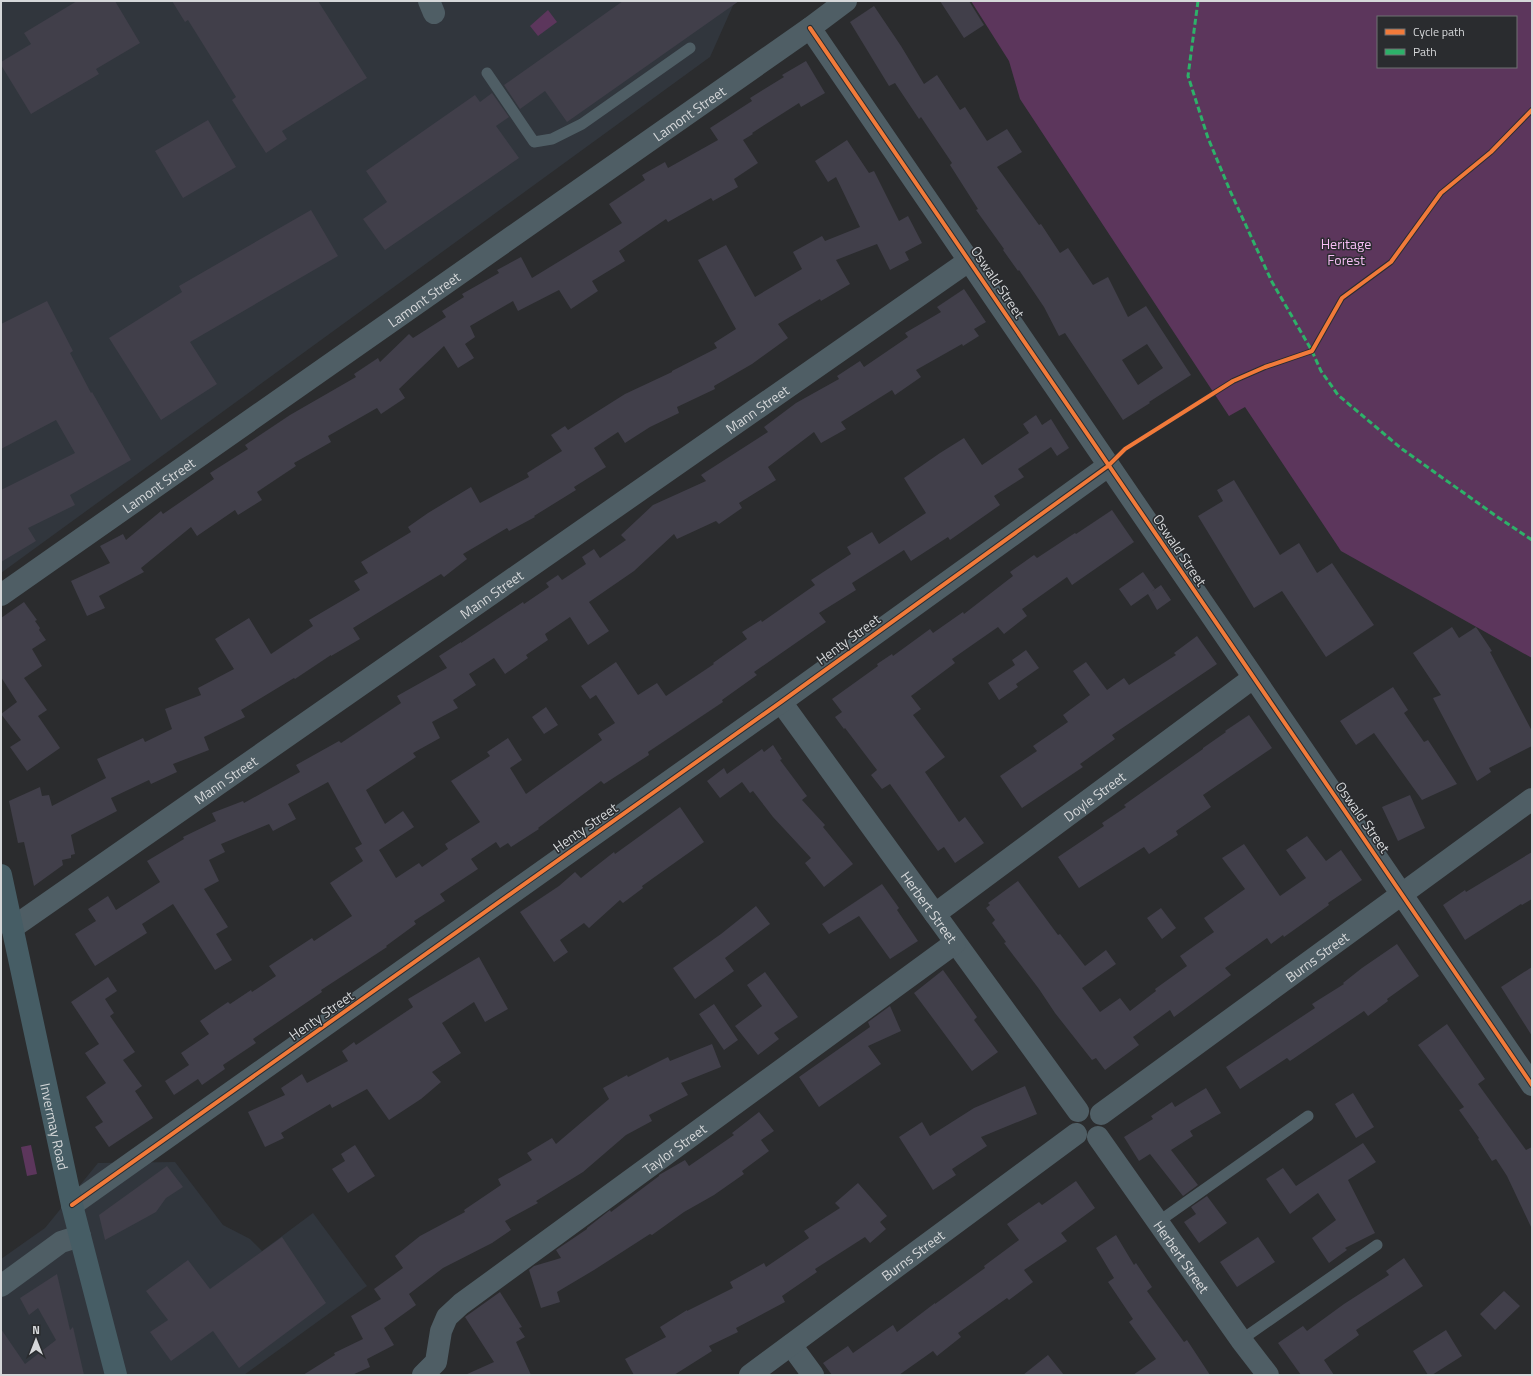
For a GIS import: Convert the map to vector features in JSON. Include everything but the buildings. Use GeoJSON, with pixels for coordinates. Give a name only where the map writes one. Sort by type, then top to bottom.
{"type":"FeatureCollection","features":[{"type":"Feature","properties":{"kind":"main road","name":"Invermay Road"},"geometry":{"type":"LineString","coordinates":[[1,875],[8,921],[72,1205],[116,1375]]}},
{"type":"Feature","properties":{"kind":"street","name":"Lamont Street"},"geometry":{"type":"LineString","coordinates":[[1,595],[810,28],[846,1]]}},
{"type":"Feature","properties":{"kind":"street","name":"Oswald Street"},"geometry":{"type":"LineString","coordinates":[[810,28],[970,260],[1108,466],[1402,893],[1532,1085]]}},
{"type":"Feature","properties":{"kind":"street","name":"Mann Street"},"geometry":{"type":"LineString","coordinates":[[8,921],[970,260]]}},
{"type":"Feature","properties":{"kind":"street","name":"Henty Street"},"geometry":{"type":"LineString","coordinates":[[72,1205],[781,702],[1108,466]]}},
{"type":"Feature","properties":{"kind":"street","name":"Doyle Street"},"geometry":{"type":"LineString","coordinates":[[935,914],[1253,678]]}},
{"type":"Feature","properties":{"kind":"street","name":"Herbert Street"},"geometry":{"type":"LineString","coordinates":[[781,702],[1078,1111]]}},
{"type":"Feature","properties":{"kind":"street","name":"Burns Street"},"geometry":{"type":"LineString","coordinates":[[1101,1114],[1402,893],[1531,801]]}},
{"type":"Feature","properties":{"kind":"street","name":"Taylor Street"},"geometry":{"type":"LineString","coordinates":[[435,1371],[441,1331],[447,1317],[461,1304],[955,943]]}},
{"type":"Feature","properties":{"kind":"street"},"geometry":{"type":"LineString","coordinates":[[1093,1108],[1101,1114],[1104,1119],[1104,1129],[1098,1138],[1084,1140],[1073,1130],[1072,1120],[1078,1111],[1093,1108]]}},
{"type":"Feature","properties":{"kind":"street","name":"Burns Street"},"geometry":{"type":"LineString","coordinates":[[750,1375],[1076,1134]]}},
{"type":"Feature","properties":{"kind":"street","name":"Herbert Street"},"geometry":{"type":"LineString","coordinates":[[1098,1138],[1241,1340],[1268,1375]]}},
{"type":"Feature","properties":{"kind":"street"},"geometry":{"type":"LineString","coordinates":[[1,1286],[61,1242],[80,1236]]}},
{"type":"Feature","properties":{"kind":"street"},"geometry":{"type":"LineString","coordinates":[[791,1345],[812,1375]]}},
{"type":"Feature","properties":{"kind":"lane"},"geometry":{"type":"LineString","coordinates":[[487,73],[534,142],[552,139],[582,124],[690,48]]}},
{"type":"Feature","properties":{"kind":"lane"},"geometry":{"type":"LineString","coordinates":[[1158,1222],[1308,1116]]}},
{"type":"Feature","properties":{"kind":"lane"},"geometry":{"type":"LineString","coordinates":[[1241,1340],[1377,1245]]}},
{"type":"Feature","properties":{"kind":"shaded area"},"geometry":{"type":"Polygon","coordinates":[[[1,1],[735,1],[710,57],[1,573],[1,1]]]}},
{"type":"Feature","properties":{"kind":"shaded area"},"geometry":{"type":"Polygon","coordinates":[[[175,1162],[223,1225],[250,1239],[262,1251],[313,1213],[367,1286],[244,1375],[1,1375],[1,1259],[45,1228],[98,1163],[175,1162]]]}},
{"type":"Feature","properties":{"kind":"green space","name":"Heritage Forest"},"geometry":{"type":"Polygon","coordinates":[[[971,1],[1532,1],[1532,658],[1341,551],[1245,407],[1229,416],[1020,99],[1009,61],[971,1]]]}},
{"type":"Feature","properties":{"kind":"green space"},"geometry":{"type":"Polygon","coordinates":[[[548,10],[557,22],[538,36],[530,26],[548,10]]]}},
{"type":"Feature","properties":{"kind":"green space"},"geometry":{"type":"Polygon","coordinates":[[[31,1145],[37,1174],[27,1176],[21,1147],[31,1145]]]}},
{"type":"Feature","properties":{"kind":"marked path"},"geometry":{"type":"LineString","coordinates":[[1198,1],[1188,76],[1208,138],[1231,193],[1272,282],[1312,351],[1321,371],[1338,395],[1402,449],[1532,540]]}},
{"type":"Feature","properties":{"kind":"cycle path"},"geometry":{"type":"LineString","coordinates":[[810,28],[1532,1085]]}},
{"type":"Feature","properties":{"kind":"cycle path"},"geometry":{"type":"LineString","coordinates":[[72,1205],[781,702],[1108,466],[1125,449],[1233,381],[1265,367],[1312,351],[1342,298],[1391,262],[1441,193],[1491,152],[1532,110]]}}]}
